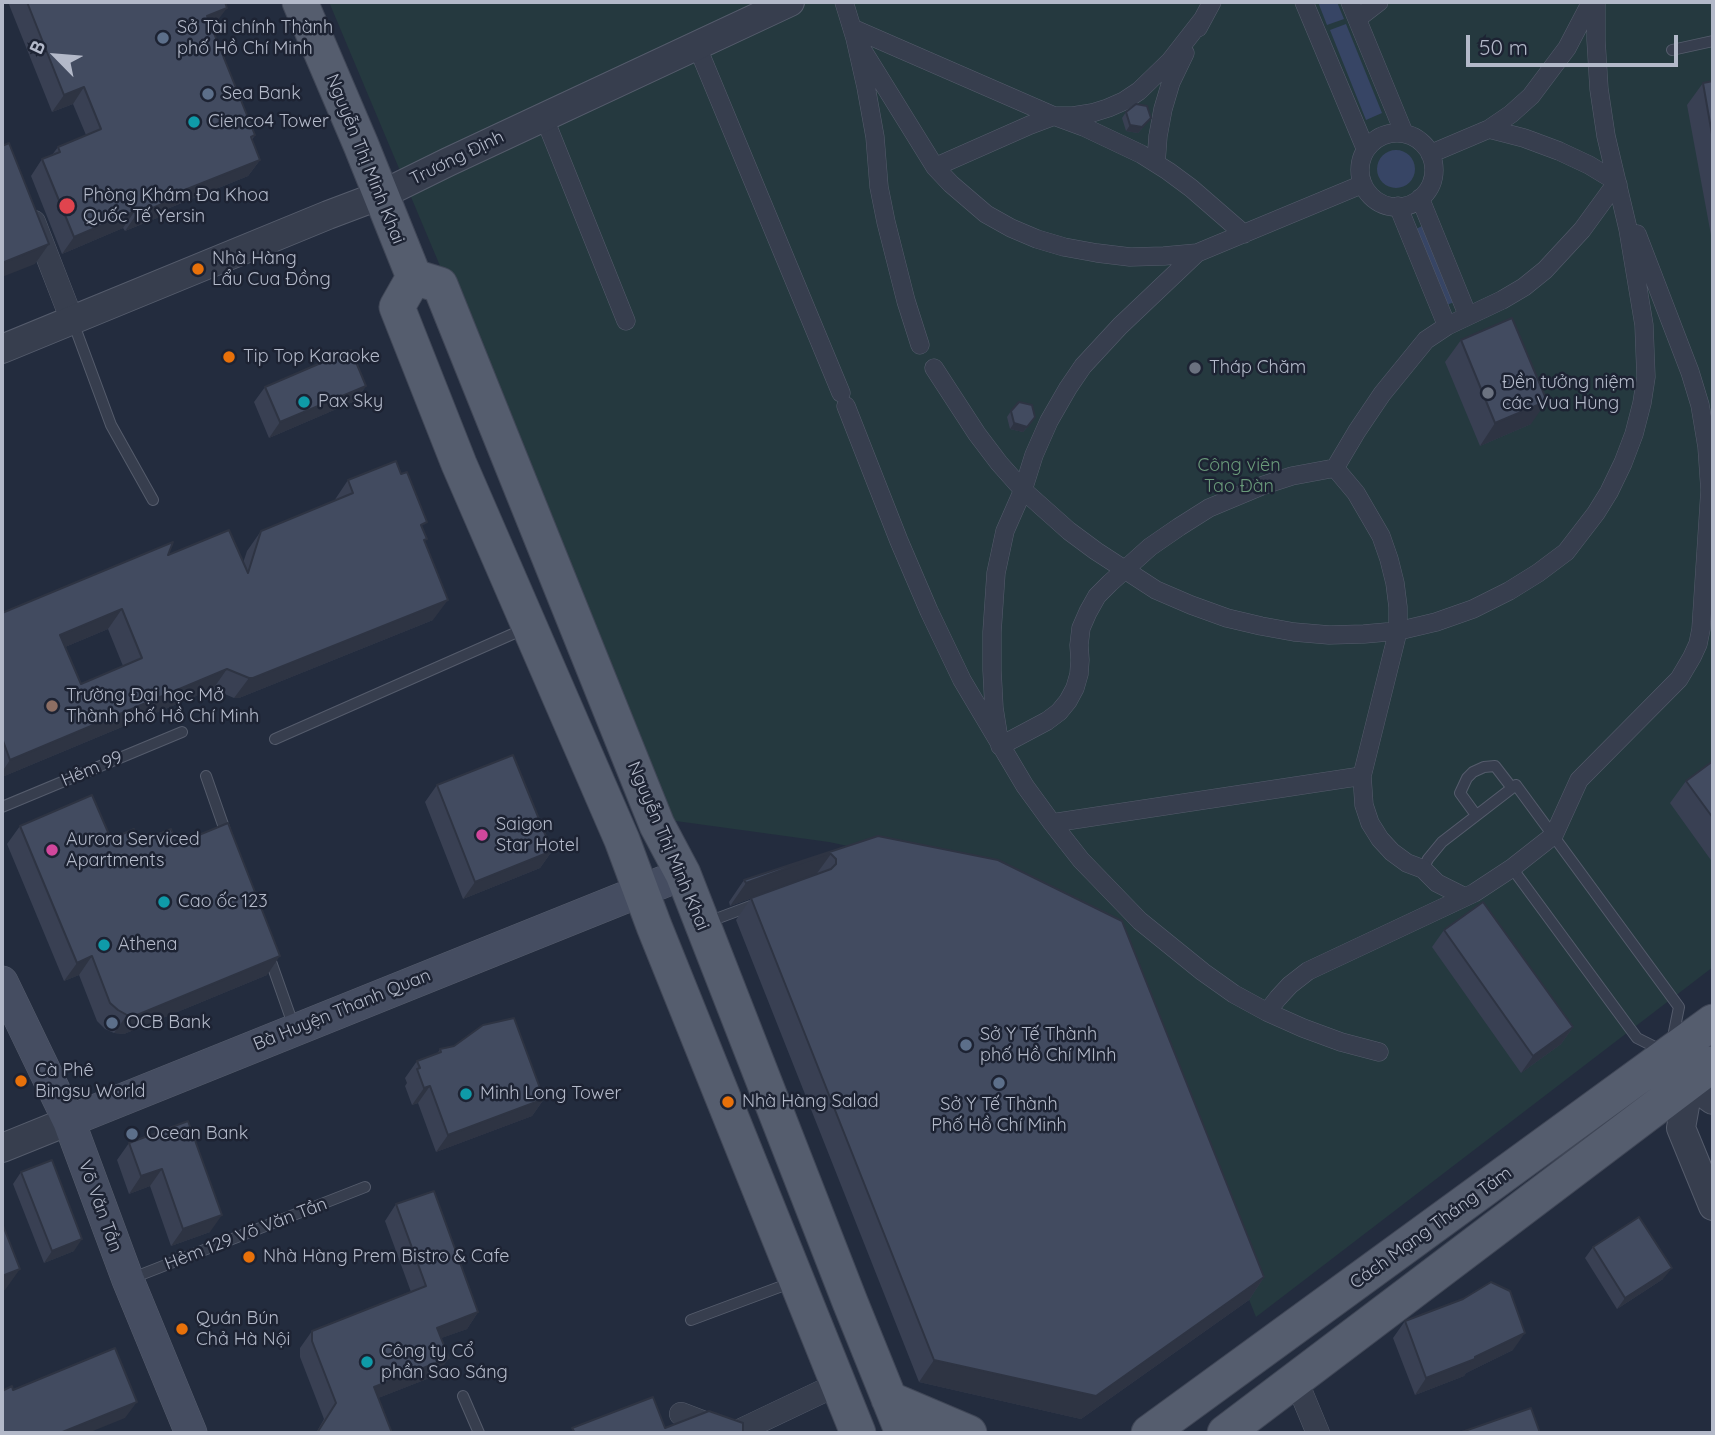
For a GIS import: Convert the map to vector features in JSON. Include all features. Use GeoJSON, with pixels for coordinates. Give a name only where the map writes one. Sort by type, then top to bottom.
{"type":"FeatureCollection","features":[{"type":"Feature","properties":{"kind":"main road","name":"Nguyễn Thị Minh Khai"},"geometry":{"type":"LineString","coordinates":[[300,2],[414,277],[440,285],[657,825],[683,874],[903,1433]]}},
{"type":"Feature","properties":{"kind":"main road"},"geometry":{"type":"LineString","coordinates":[[414,277],[397,307],[459,464],[622,840],[858,1433]]}},
{"type":"Feature","properties":{"kind":"main road","name":"Bà Huyện Thanh Quan"},"geometry":{"type":"LineString","coordinates":[[69,1121],[683,874]]}},
{"type":"Feature","properties":{"kind":"main road","name":"Võ Văn Tần"},"geometry":{"type":"LineString","coordinates":[[2,982],[69,1121],[128,1280],[191,1433]]}},
{"type":"Feature","properties":{"kind":"main road","name":"Cách Mạng Tháng Tám"},"geometry":{"type":"LineString","coordinates":[[1149,1433],[1713,1023]]}},
{"type":"Feature","properties":{"kind":"main road"},"geometry":{"type":"LineString","coordinates":[[1225,1433],[1705,1082]]}},
{"type":"Feature","properties":{"kind":"main road"},"geometry":{"type":"LineString","coordinates":[[889,1399],[969,1433]]}},
{"type":"Feature","properties":{"kind":"street","name":"Trương Định"},"geometry":{"type":"LineString","coordinates":[[2,349],[381,195],[790,2]]}},
{"type":"Feature","properties":{"kind":"street"},"geometry":{"type":"LineString","coordinates":[[844,2],[866,88],[886,222],[920,345]]}},
{"type":"Feature","properties":{"kind":"street"},"geometry":{"type":"LineString","coordinates":[[1156,163],[1163,109],[1171,82],[1212,2]]}},
{"type":"Feature","properties":{"kind":"street"},"geometry":{"type":"LineString","coordinates":[[1304,2],[1366,150]]}},
{"type":"Feature","properties":{"kind":"street"},"geometry":{"type":"LineString","coordinates":[[1379,2],[1354,10],[1404,134]]}},
{"type":"Feature","properties":{"kind":"street"},"geometry":{"type":"LineString","coordinates":[[1430,154],[1489,129],[1531,96],[1567,48],[1594,2]]}},
{"type":"Feature","properties":{"kind":"street"},"geometry":{"type":"LineString","coordinates":[[934,368],[976,435],[1023,491],[1069,531],[1124,570],[1157,590],[1191,605],[1227,618],[1294,632],[1364,634],[1398,631],[1436,622],[1473,609],[1508,591],[1566,552],[1582,533],[1614,483],[1634,434],[1642,403],[1646,363],[1644,324],[1628,229],[1606,136],[1594,2]]}},
{"type":"Feature","properties":{"kind":"street"},"geometry":{"type":"LineString","coordinates":[[935,167],[1054,116],[1092,113],[1139,92],[1170,61],[1202,20]]}},
{"type":"Feature","properties":{"kind":"street"},"geometry":{"type":"LineString","coordinates":[[853,33],[1113,140],[1156,163],[1192,188],[1244,233]]}},
{"type":"Feature","properties":{"kind":"street"},"geometry":{"type":"LineString","coordinates":[[853,33],[935,167],[986,214],[1011,228],[1064,247],[1130,257],[1197,253],[1363,184]]}},
{"type":"Feature","properties":{"kind":"street"},"geometry":{"type":"LineString","coordinates":[[697,46],[929,611],[962,680],[1025,786],[1081,860],[1140,921],[1203,972],[1234,994],[1267,1012],[1341,1042],[1379,1052]]}},
{"type":"Feature","properties":{"kind":"street"},"geometry":{"type":"LineString","coordinates":[[544,117],[626,321]]}},
{"type":"Feature","properties":{"kind":"street"},"geometry":{"type":"LineString","coordinates":[[1267,1012],[1290,985],[1308,971],[1474,893],[1554,835],[1579,780],[1679,679],[1698,644],[1710,489],[1700,405],[1679,340],[1617,182],[1559,151],[1489,129]]}},
{"type":"Feature","properties":{"kind":"street"},"geometry":{"type":"LineString","coordinates":[[1393,133],[1415,137],[1430,154],[1433,178],[1428,189],[1420,198],[1409,204],[1387,205],[1377,201],[1369,194],[1360,173],[1366,150],[1373,141],[1393,133]]}},
{"type":"Feature","properties":{"kind":"street"},"geometry":{"type":"LineString","coordinates":[[1000,746],[1047,720],[1059,712],[1068,701],[1079,674],[1079,645],[1088,612],[1097,596],[1124,570],[1150,547],[1209,509],[1264,485],[1335,468],[1357,430],[1403,366],[1426,340],[1447,326],[1502,300],[1545,270],[1582,230],[1617,182]]}},
{"type":"Feature","properties":{"kind":"street"},"geometry":{"type":"LineString","coordinates":[[1420,198],[1468,316]]}},
{"type":"Feature","properties":{"kind":"street"},"geometry":{"type":"LineString","coordinates":[[27,205],[72,320]]}},
{"type":"Feature","properties":{"kind":"street"},"geometry":{"type":"LineString","coordinates":[[1398,206],[1447,326]]}},
{"type":"Feature","properties":{"kind":"street"},"geometry":{"type":"LineString","coordinates":[[1000,746],[992,670],[995,593],[1005,531],[1023,491],[1034,455],[1049,421],[1083,366],[1120,326],[1197,253]]}},
{"type":"Feature","properties":{"kind":"street"},"geometry":{"type":"LineString","coordinates":[[1335,468],[1356,493],[1381,536],[1395,583],[1398,631],[1362,776],[1364,805],[1370,823],[1392,852],[1407,863],[1423,869],[1437,883],[1465,897]]}},
{"type":"Feature","properties":{"kind":"street"},"geometry":{"type":"LineString","coordinates":[[1052,824],[1362,776]]}},
{"type":"Feature","properties":{"kind":"street"},"geometry":{"type":"LineString","coordinates":[[1670,1054],[1705,1082],[1681,1128],[1713,1206]]}},
{"type":"Feature","properties":{"kind":"street","name":"Bà Huyện Thanh Quan"},"geometry":{"type":"LineString","coordinates":[[2,1148],[69,1121]]}},
{"type":"Feature","properties":{"kind":"street"},"geometry":{"type":"LineString","coordinates":[[1296,1380],[1318,1433]]}},
{"type":"Feature","properties":{"kind":"street"},"geometry":{"type":"LineString","coordinates":[[681,1414],[734,1433],[838,1384]]}},
{"type":"Feature","properties":{"kind":"lane"},"geometry":{"type":"LineString","coordinates":[[1672,50],[1713,41]]}},
{"type":"Feature","properties":{"kind":"lane"},"geometry":{"type":"LineString","coordinates":[[72,320],[111,425],[153,500]]}},
{"type":"Feature","properties":{"kind":"lane"},"geometry":{"type":"LineString","coordinates":[[275,738],[530,627]]}},
{"type":"Feature","properties":{"kind":"lane","name":"Hẻm 99"},"geometry":{"type":"LineString","coordinates":[[2,807],[182,732]]}},
{"type":"Feature","properties":{"kind":"lane"},"geometry":{"type":"LineString","coordinates":[[1476,816],[1460,793],[1473,772],[1483,767],[1495,766],[1512,788]]}},
{"type":"Feature","properties":{"kind":"lane"},"geometry":{"type":"LineString","coordinates":[[206,776],[232,852]]}},
{"type":"Feature","properties":{"kind":"lane"},"geometry":{"type":"LineString","coordinates":[[1423,869],[1434,850],[1516,785],[1679,1007],[1670,1054],[1637,1038],[1512,867]]}},
{"type":"Feature","properties":{"kind":"lane"},"geometry":{"type":"LineString","coordinates":[[703,924],[767,900]]}},
{"type":"Feature","properties":{"kind":"lane"},"geometry":{"type":"LineString","coordinates":[[264,941],[295,1030]]}},
{"type":"Feature","properties":{"kind":"lane","name":"Hẻm 129 Võ Văn Tần"},"geometry":{"type":"LineString","coordinates":[[128,1280],[365,1187]]}},
{"type":"Feature","properties":{"kind":"lane"},"geometry":{"type":"LineString","coordinates":[[691,1320],[796,1281]]}},
{"type":"Feature","properties":{"kind":"lane"},"geometry":{"type":"LineString","coordinates":[[463,1396],[480,1433]]}},
{"type":"Feature","properties":{"kind":"green space","name":"Công viên Tao Đàn"},"geometry":{"type":"Polygon","coordinates":[[[329,2],[1713,2],[1713,967],[1256,1317],[1106,943],[982,875],[829,842],[654,818],[443,273],[329,2]]]}},
{"type":"Feature","properties":{"kind":"water"},"geometry":{"type":"Polygon","coordinates":[[[1318,2],[1337,2],[1344,19],[1327,25],[1318,2]]]}},
{"type":"Feature","properties":{"kind":"water"},"geometry":{"type":"Polygon","coordinates":[[[1346,24],[1382,113],[1366,120],[1330,30],[1346,24]]]}},
{"type":"Feature","properties":{"kind":"water"},"geometry":{"type":"Polygon","coordinates":[[[1396,150],[1409,156],[1415,169],[1409,182],[1396,188],[1383,182],[1377,169],[1383,156],[1396,150]]]}},
{"type":"Feature","properties":{"kind":"water"},"geometry":{"type":"Polygon","coordinates":[[[1422,226],[1454,302],[1447,305],[1416,229],[1422,226]]]}},
{"type":"Feature","properties":{"kind":"building"},"geometry":{"type":"Polygon","coordinates":[[[27,2],[225,2],[227,8],[207,16],[255,135],[251,137],[260,160],[167,197],[169,201],[136,215],[135,211],[74,237],[42,159],[60,152],[58,147],[101,129],[84,87],[64,95],[27,2]]]}},
{"type":"Feature","properties":{"kind":"building"},"geometry":{"type":"Polygon","coordinates":[[[1713,81],[1713,140],[1703,83],[1713,81]]]}},
{"type":"Feature","properties":{"kind":"building"},"geometry":{"type":"Polygon","coordinates":[[[1136,104],[1147,106],[1151,118],[1142,127],[1130,125],[1126,112],[1136,104]]]}},
{"type":"Feature","properties":{"kind":"building"},"geometry":{"type":"Polygon","coordinates":[[[9,143],[49,244],[2,263],[2,146],[9,143]]]}},
{"type":"Feature","properties":{"kind":"building"},"geometry":{"type":"Polygon","coordinates":[[[1512,318],[1547,401],[1495,423],[1461,340],[1512,318]]]}},
{"type":"Feature","properties":{"kind":"building","name":"Pax Sky"},"geometry":{"type":"Polygon","coordinates":[[[351,350],[366,386],[280,422],[265,387],[351,350]]]}},
{"type":"Feature","properties":{"kind":"building"},"geometry":{"type":"Polygon","coordinates":[[[1019,402],[1032,405],[1035,417],[1027,427],[1014,423],[1011,411],[1019,402]]]}},
{"type":"Feature","properties":{"kind":"building"},"geometry":{"type":"Polygon","coordinates":[[[396,461],[401,474],[407,472],[427,522],[421,525],[427,539],[424,540],[448,600],[253,678],[227,669],[10,760],[2,738],[2,613],[173,542],[168,555],[229,530],[248,573],[261,531],[353,493],[348,480],[396,461]],[[122,609],[60,635],[81,684],[142,658],[122,609]]]}},
{"type":"Feature","properties":{"kind":"building","name":"Saigon Star Hotel"},"geometry":{"type":"Polygon","coordinates":[[[513,755],[552,851],[475,882],[437,785],[513,755]]]}},
{"type":"Feature","properties":{"kind":"building"},"geometry":{"type":"Polygon","coordinates":[[[1713,761],[1713,818],[1686,781],[1713,761]]]}},
{"type":"Feature","properties":{"kind":"building"},"geometry":{"type":"Polygon","coordinates":[[[92,795],[111,839],[134,829],[139,842],[171,829],[177,844],[228,823],[280,956],[137,1015],[127,1015],[118,1010],[110,1003],[92,956],[77,963],[20,826],[92,795]]]}},
{"type":"Feature","properties":{"kind":"building","name":"Sở Y Tế Thành phố Hồ Chí MInh"},"geometry":{"type":"Polygon","coordinates":[[[878,836],[998,860],[1122,921],[1264,1277],[1096,1396],[934,1360],[751,898],[831,869],[836,864],[836,859],[831,854],[826,854],[746,883],[744,880],[878,836]]]}},
{"type":"Feature","properties":{"kind":"building"},"geometry":{"type":"Polygon","coordinates":[[[1483,902],[1573,1027],[1533,1056],[1444,930],[1483,902]]]}},
{"type":"Feature","properties":{"kind":"building","name":"Minh Long Tower"},"geometry":{"type":"Polygon","coordinates":[[[514,1018],[544,1099],[448,1135],[430,1086],[424,1088],[417,1061],[441,1052],[440,1049],[454,1046],[483,1025],[514,1018]]]}},
{"type":"Feature","properties":{"kind":"building"},"geometry":{"type":"Polygon","coordinates":[[[188,1121],[222,1215],[183,1229],[162,1169],[141,1176],[129,1143],[188,1121]]]}},
{"type":"Feature","properties":{"kind":"building"},"geometry":{"type":"Polygon","coordinates":[[[52,1160],[82,1239],[52,1251],[21,1172],[52,1160]]]}},
{"type":"Feature","properties":{"kind":"building"},"geometry":{"type":"Polygon","coordinates":[[[434,1191],[478,1312],[437,1328],[449,1358],[374,1387],[392,1433],[317,1433],[336,1403],[312,1341],[312,1331],[426,1286],[396,1204],[434,1191]]]}},
{"type":"Feature","properties":{"kind":"building"},"geometry":{"type":"Polygon","coordinates":[[[1639,1217],[1672,1268],[1625,1298],[1593,1247],[1639,1217]]]}},
{"type":"Feature","properties":{"kind":"building"},"geometry":{"type":"Polygon","coordinates":[[[2,1223],[20,1269],[2,1276],[2,1223]]]}},
{"type":"Feature","properties":{"kind":"building"},"geometry":{"type":"Polygon","coordinates":[[[1491,1282],[1510,1291],[1525,1333],[1475,1359],[1426,1378],[1405,1321],[1463,1299],[1491,1282]]]}},
{"type":"Feature","properties":{"kind":"building"},"geometry":{"type":"Polygon","coordinates":[[[115,1348],[137,1402],[60,1433],[2,1433],[2,1391],[12,1386],[13,1390],[115,1348]]]}},
{"type":"Feature","properties":{"kind":"building"},"geometry":{"type":"Polygon","coordinates":[[[653,1397],[665,1428],[709,1411],[743,1423],[743,1433],[575,1433],[572,1428],[653,1397]]]}},
{"type":"Feature","properties":{"kind":"building"},"geometry":{"type":"Polygon","coordinates":[[[1531,1408],[1540,1433],[1459,1433],[1531,1408]]]}},
{"type":"Feature","properties":{"kind":"place","name":"Sở Tài chính Thành phố Hồ Chí Minh"},"geometry":{"type":"Point","coordinates":[163,38]}},
{"type":"Feature","properties":{"kind":"place","name":"Sea Bank"},"geometry":{"type":"Point","coordinates":[208,94]}},
{"type":"Feature","properties":{"kind":"place","name":"Cienco4 Tower"},"geometry":{"type":"Point","coordinates":[194,122]}},
{"type":"Feature","properties":{"kind":"place","name":"Phòng Khám Đa Khoa Quốc Tế Yersin"},"geometry":{"type":"Point","coordinates":[67,206]}},
{"type":"Feature","properties":{"kind":"place","name":"Nhà Hàng Lẩu Cua Đồng"},"geometry":{"type":"Point","coordinates":[198,269]}},
{"type":"Feature","properties":{"kind":"place","name":"Tip Top Karaoke"},"geometry":{"type":"Point","coordinates":[229,357]}},
{"type":"Feature","properties":{"kind":"place","name":"Tháp Chăm"},"geometry":{"type":"Point","coordinates":[1195,368]}},
{"type":"Feature","properties":{"kind":"place","name":"Đền tưởng niệm các Vua Hùng"},"geometry":{"type":"Point","coordinates":[1488,393]}},
{"type":"Feature","properties":{"kind":"place","name":"Pax Sky"},"geometry":{"type":"Point","coordinates":[304,402]}},
{"type":"Feature","properties":{"kind":"place","name":"Trường Đại học Mở Thành phố Hồ Chí Minh"},"geometry":{"type":"Point","coordinates":[52,706]}},
{"type":"Feature","properties":{"kind":"place","name":"Saigon Star Hotel"},"geometry":{"type":"Point","coordinates":[482,835]}},
{"type":"Feature","properties":{"kind":"place","name":"Aurora Serviced Apartments"},"geometry":{"type":"Point","coordinates":[52,850]}},
{"type":"Feature","properties":{"kind":"place","name":"Cao ốc 123"},"geometry":{"type":"Point","coordinates":[164,902]}},
{"type":"Feature","properties":{"kind":"place","name":"Athena"},"geometry":{"type":"Point","coordinates":[104,945]}},
{"type":"Feature","properties":{"kind":"place","name":"OCB Bank"},"geometry":{"type":"Point","coordinates":[112,1023]}},
{"type":"Feature","properties":{"kind":"place","name":"Sở Y Tế Thành phố Hồ Chí MInh"},"geometry":{"type":"Point","coordinates":[966,1045]}},
{"type":"Feature","properties":{"kind":"place","name":"Cà Phê Bingsu World"},"geometry":{"type":"Point","coordinates":[21,1081]}},
{"type":"Feature","properties":{"kind":"place","name":"Sở Y Tế Thành Phố Hồ Chí Minh"},"geometry":{"type":"Point","coordinates":[999,1083]}},
{"type":"Feature","properties":{"kind":"place","name":"Minh Long Tower"},"geometry":{"type":"Point","coordinates":[466,1094]}},
{"type":"Feature","properties":{"kind":"place","name":"Nhà Hàng Salad"},"geometry":{"type":"Point","coordinates":[728,1102]}},
{"type":"Feature","properties":{"kind":"place","name":"Ocean Bank"},"geometry":{"type":"Point","coordinates":[132,1134]}},
{"type":"Feature","properties":{"kind":"place","name":"Nhà Hàng Prem Bistro & Cafe"},"geometry":{"type":"Point","coordinates":[249,1257]}},
{"type":"Feature","properties":{"kind":"place","name":"Quán Bún Chả Hà Nội"},"geometry":{"type":"Point","coordinates":[182,1329]}},
{"type":"Feature","properties":{"kind":"place","name":"Công ty Cổ phần Sao Sáng"},"geometry":{"type":"Point","coordinates":[367,1362]}}]}
